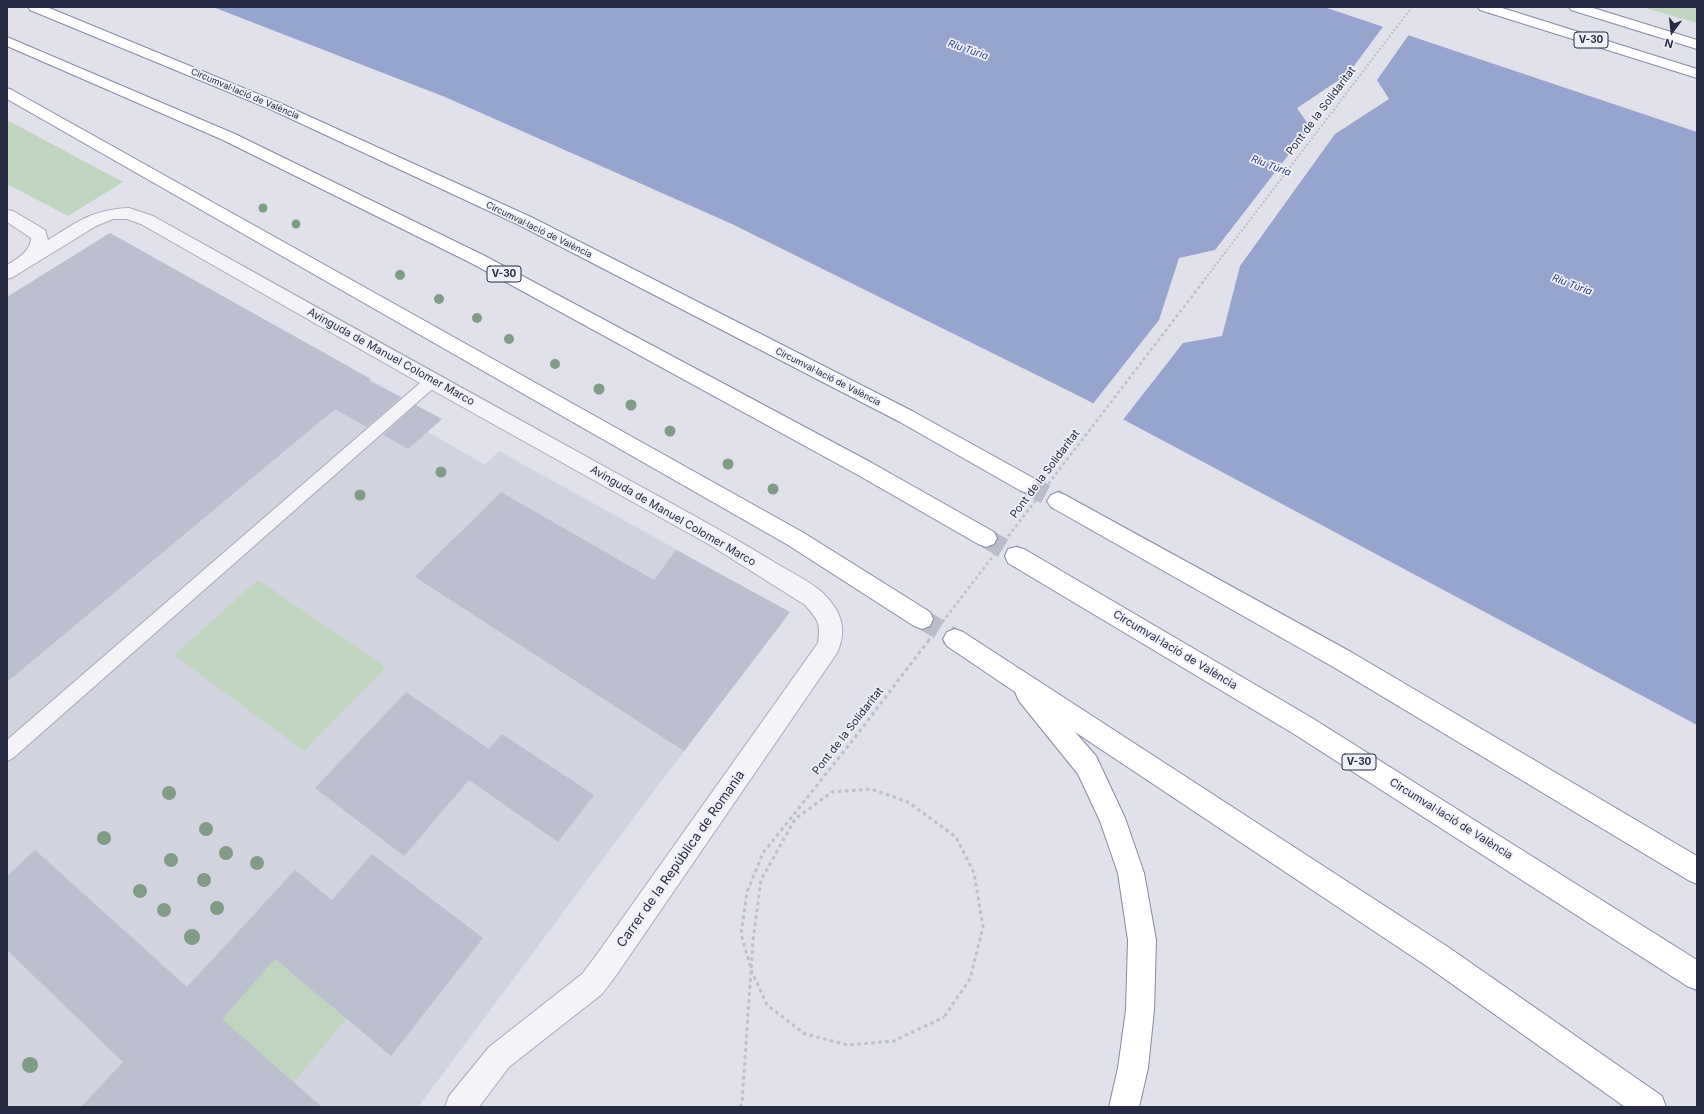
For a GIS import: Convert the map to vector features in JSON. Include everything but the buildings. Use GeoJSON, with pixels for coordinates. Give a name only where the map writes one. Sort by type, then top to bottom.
{"type":"FeatureCollection","features":[{"type":"Feature","properties":{"kind":"highway","name":"Circumval·lació de València"},"geometry":{"type":"LineString","coordinates":[[35,7],[277,107],[525,221],[906,417],[1028,484]]}},
{"type":"Feature","properties":{"kind":"highway","name":"V-30"},"geometry":{"type":"LineString","coordinates":[[1485,7],[1697,74]]}},
{"type":"Feature","properties":{"kind":"highway","name":"V-30"},"geometry":{"type":"LineString","coordinates":[[1576,7],[1697,45]]}},
{"type":"Feature","properties":{"kind":"highway"},"geometry":{"type":"LineString","coordinates":[[1585,7],[1644,17],[1697,33]]}},
{"type":"Feature","properties":{"kind":"highway","name":"V-30"},"geometry":{"type":"LineString","coordinates":[[7,41],[229,137],[478,260],[865,468],[986,538]]}},
{"type":"Feature","properties":{"kind":"highway"},"geometry":{"type":"LineString","coordinates":[[7,93],[796,539],[922,619]]}},
{"type":"Feature","properties":{"kind":"highway"},"geometry":{"type":"LineString","coordinates":[[1058,501],[1343,660],[1697,871]]}},
{"type":"Feature","properties":{"kind":"highway","name":"Circumval·lació de València"},"geometry":{"type":"LineString","coordinates":[[1016,556],[1303,726],[1697,976]]}},
{"type":"Feature","properties":{"kind":"highway"},"geometry":{"type":"LineString","coordinates":[[955,639],[1011,674],[1431,953],[1651,1107]]}},
{"type":"Feature","properties":{"kind":"highway"},"geometry":{"type":"LineString","coordinates":[[1011,674],[1087,765],[1112,818],[1131,873],[1142,940],[1140,1010],[1132,1068],[1124,1107]]}},
{"type":"Feature","properties":{"kind":"street","name":"Avinguda de Manuel Colomer Marco"},"geometry":{"type":"LineString","coordinates":[[7,272],[90,222],[111,214],[128,213],[147,220],[432,381],[718,539],[813,598]]}},
{"type":"Feature","properties":{"kind":"street"},"geometry":{"type":"LineString","coordinates":[[7,215],[39,234],[41,242],[37,250],[25,262]]}},
{"type":"Feature","properties":{"kind":"street","name":"Carrer de la República de Romania"},"geometry":{"type":"LineString","coordinates":[[472,1102],[499,1057],[512,1045],[592,984],[817,664],[829,646],[832,628],[826,613],[813,598]]}},
{"type":"Feature","properties":{"kind":"lane"},"geometry":{"type":"LineString","coordinates":[[7,752],[432,381]]}},
{"type":"Feature","properties":{"kind":"path","name":"Pont de la Solidaritat"},"geometry":{"type":"LineString","coordinates":[[740,1107],[742,1103],[753,941],[761,880],[795,819],[832,792],[871,789],[908,802],[956,837],[974,873],[983,927],[970,979],[944,1017],[894,1041],[848,1045],[805,1034],[767,1005],[752,972],[741,934],[747,892],[763,853],[858,734],[1412,7]]}},
{"type":"Feature","properties":{"kind":"shaded area"},"geometry":{"type":"Polygon","coordinates":[[[110,233],[417,406],[428,432],[485,465],[499,451],[784,609],[784,621],[650,796],[418,1107],[7,1107],[7,297],[110,233]]]}},
{"type":"Feature","properties":{"kind":"green space"},"geometry":{"type":"Polygon","coordinates":[[[1642,7],[1697,7],[1697,23],[1642,7]]]}},
{"type":"Feature","properties":{"kind":"green space"},"geometry":{"type":"Polygon","coordinates":[[[7,120],[123,182],[68,216],[7,184],[7,120]]]}},
{"type":"Feature","properties":{"kind":"green space"},"geometry":{"type":"Polygon","coordinates":[[[258,580],[386,667],[304,751],[174,655],[258,580]]]}},
{"type":"Feature","properties":{"kind":"green space"},"geometry":{"type":"Polygon","coordinates":[[[275,959],[346,1019],[294,1082],[222,1019],[275,959]]]}},
{"type":"Feature","properties":{"kind":"water","name":"Riu Túria"},"geometry":{"type":"Polygon","coordinates":[[[213,7],[1324,7],[1697,132],[1697,725],[1083,398],[732,224],[445,97],[213,7]]]}},
{"type":"Feature","properties":{"kind":"pier"},"geometry":{"type":"Polygon","coordinates":[[[1385,24],[1410,33],[1377,80],[1389,99],[1335,134],[1240,266],[1222,336],[1183,343],[1122,421],[1092,405],[1159,320],[1179,258],[1215,250],[1310,127],[1297,108],[1348,74],[1385,24]]]}},
{"type":"Feature","properties":{"kind":"tunnel"},"geometry":{"type":"LineString","coordinates":[[1028,485],[1058,501]]}},
{"type":"Feature","properties":{"kind":"tunnel"},"geometry":{"type":"LineString","coordinates":[[986,538],[1016,556]]}},
{"type":"Feature","properties":{"kind":"tunnel"},"geometry":{"type":"LineString","coordinates":[[922,619],[955,639]]}}]}
